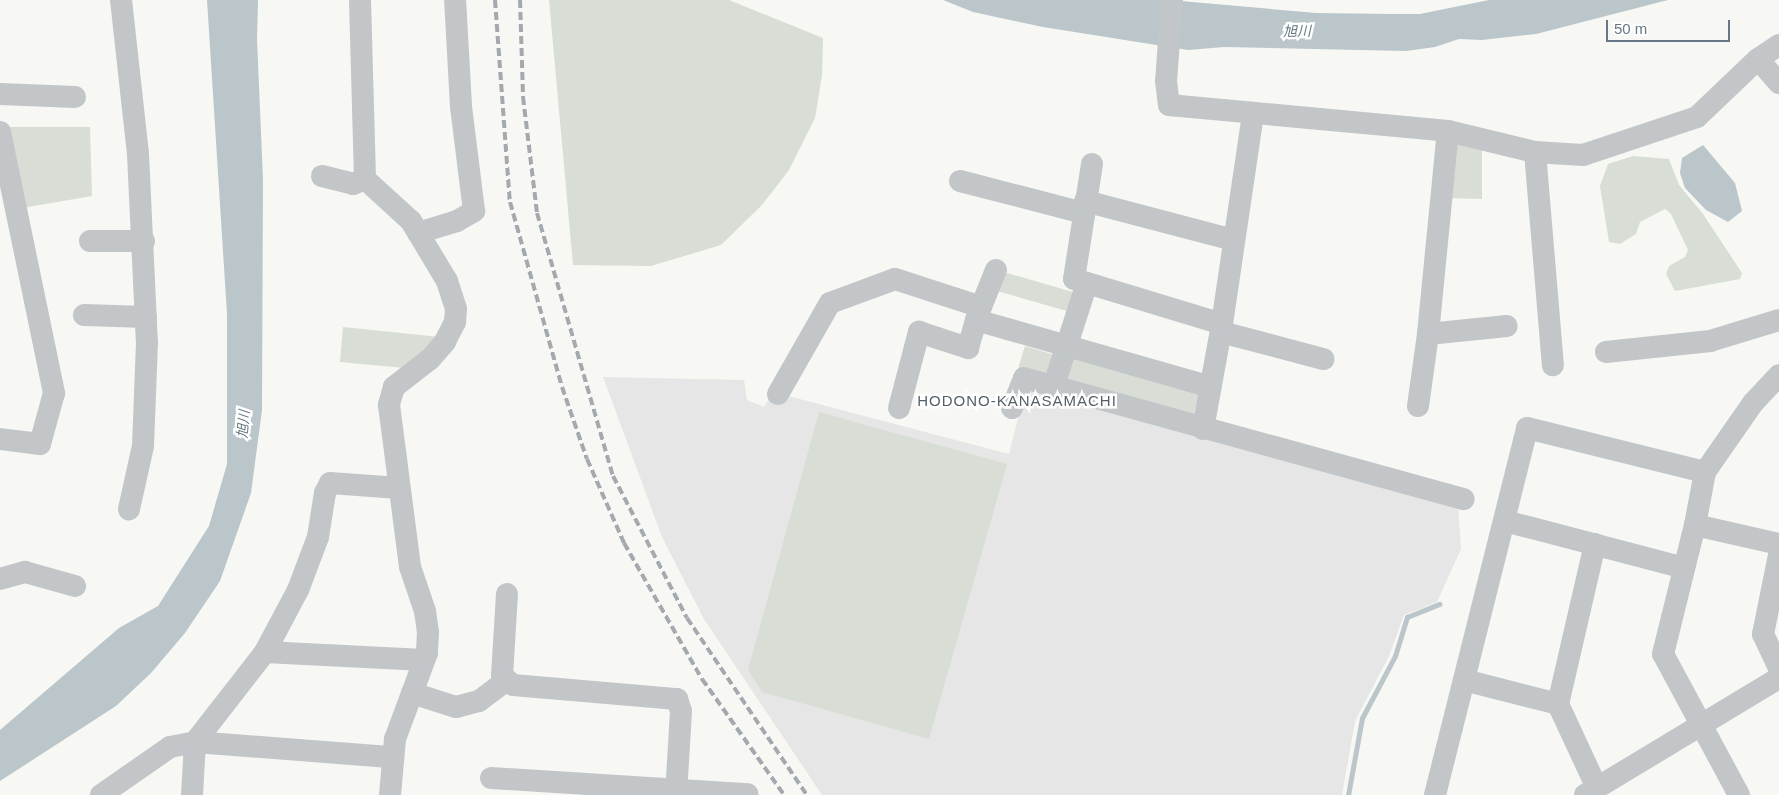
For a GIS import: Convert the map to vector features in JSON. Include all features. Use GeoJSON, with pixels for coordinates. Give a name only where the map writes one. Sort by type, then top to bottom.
{"type":"FeatureCollection","features":[{"type":"Feature","properties":{"kind":"street"},"geometry":{"type":"LineString","coordinates":[[121,0],[144,241],[146,317],[143,446],[129,509]]}},
{"type":"Feature","properties":{"kind":"street"},"geometry":{"type":"LineString","coordinates":[[360,0],[365,179],[411,222],[447,281],[456,309],[455,322],[446,342],[430,359],[394,387],[389,421],[410,567],[425,611],[428,632],[424,660],[395,739],[390,795]]}},
{"type":"Feature","properties":{"kind":"street"},"geometry":{"type":"LineString","coordinates":[[418,233],[456,221],[474,211],[462,106],[455,0]]}},
{"type":"Feature","properties":{"kind":"street"},"geometry":{"type":"LineString","coordinates":[[1172,0],[1166,81],[1169,104],[1448,131],[1535,152],[1583,155],[1697,117],[1758,59],[1779,45]]}},
{"type":"Feature","properties":{"kind":"street"},"geometry":{"type":"LineString","coordinates":[[1758,59],[1779,83]]}},
{"type":"Feature","properties":{"kind":"street"},"geometry":{"type":"LineString","coordinates":[[0,94],[75,97]]}},
{"type":"Feature","properties":{"kind":"street"},"geometry":{"type":"LineString","coordinates":[[1203,429],[1222,328],[1253,113]]}},
{"type":"Feature","properties":{"kind":"street"},"geometry":{"type":"LineString","coordinates":[[1418,406],[1428,334],[1448,131]]}},
{"type":"Feature","properties":{"kind":"street"},"geometry":{"type":"LineString","coordinates":[[0,132],[54,393],[40,444],[0,439]]}},
{"type":"Feature","properties":{"kind":"street"},"geometry":{"type":"LineString","coordinates":[[1535,152],[1553,365]]}},
{"type":"Feature","properties":{"kind":"street"},"geometry":{"type":"LineString","coordinates":[[1092,164],[1074,279],[1323,359]]}},
{"type":"Feature","properties":{"kind":"street"},"geometry":{"type":"LineString","coordinates":[[322,176],[353,184],[365,179]]}},
{"type":"Feature","properties":{"kind":"street"},"geometry":{"type":"LineString","coordinates":[[960,181],[1234,240]]}},
{"type":"Feature","properties":{"kind":"street"},"geometry":{"type":"LineString","coordinates":[[90,241],[144,241]]}},
{"type":"Feature","properties":{"kind":"street"},"geometry":{"type":"LineString","coordinates":[[899,408],[919,332],[968,348],[996,270]]}},
{"type":"Feature","properties":{"kind":"street"},"geometry":{"type":"LineString","coordinates":[[778,394],[830,302],[895,279],[979,314],[1066,345],[1211,387]]}},
{"type":"Feature","properties":{"kind":"street"},"geometry":{"type":"LineString","coordinates":[[1054,386],[1087,284]]}},
{"type":"Feature","properties":{"kind":"street"},"geometry":{"type":"LineString","coordinates":[[84,315],[146,317]]}},
{"type":"Feature","properties":{"kind":"street"},"geometry":{"type":"LineString","coordinates":[[1606,352],[1710,341],[1779,320]]}},
{"type":"Feature","properties":{"kind":"street"},"geometry":{"type":"LineString","coordinates":[[1428,334],[1507,326]]}},
{"type":"Feature","properties":{"kind":"street"},"geometry":{"type":"LineString","coordinates":[[1739,795],[1663,654],[1695,525],[1705,472],[1753,403],[1779,375]]}},
{"type":"Feature","properties":{"kind":"street"},"geometry":{"type":"LineString","coordinates":[[1012,408],[1024,378],[1203,429],[1464,499]]}},
{"type":"Feature","properties":{"kind":"street"},"geometry":{"type":"LineString","coordinates":[[1435,795],[1527,428],[1705,472]]}},
{"type":"Feature","properties":{"kind":"street"},"geometry":{"type":"LineString","coordinates":[[192,795],[194,742],[265,652],[298,590],[318,537],[330,483],[399,488]]}},
{"type":"Feature","properties":{"kind":"street"},"geometry":{"type":"LineString","coordinates":[[1505,521],[1684,568]]}},
{"type":"Feature","properties":{"kind":"street"},"geometry":{"type":"LineString","coordinates":[[1695,525],[1779,544]]}},
{"type":"Feature","properties":{"kind":"street"},"geometry":{"type":"LineString","coordinates":[[1595,544],[1558,704],[1591,791],[1779,678]]}},
{"type":"Feature","properties":{"kind":"street"},"geometry":{"type":"LineString","coordinates":[[1779,555],[1763,634],[1779,669]]}},
{"type":"Feature","properties":{"kind":"street"},"geometry":{"type":"LineString","coordinates":[[0,579],[25,572],[75,586]]}},
{"type":"Feature","properties":{"kind":"street"},"geometry":{"type":"LineString","coordinates":[[507,594],[502,676],[513,685],[677,699],[681,710],[676,793]]}},
{"type":"Feature","properties":{"kind":"street"},"geometry":{"type":"LineString","coordinates":[[265,652],[424,660]]}},
{"type":"Feature","properties":{"kind":"street"},"geometry":{"type":"LineString","coordinates":[[412,692],[456,708],[479,701],[507,680]]}},
{"type":"Feature","properties":{"kind":"street"},"geometry":{"type":"LineString","coordinates":[[1464,680],[1558,704]]}},
{"type":"Feature","properties":{"kind":"street"},"geometry":{"type":"LineString","coordinates":[[101,795],[170,747],[194,742],[392,757]]}},
{"type":"Feature","properties":{"kind":"street"},"geometry":{"type":"LineString","coordinates":[[490,778],[676,793],[748,794]]}},
{"type":"Feature","properties":{"kind":"shaded area"},"geometry":{"type":"Polygon","coordinates":[[[549,0],[729,0],[823,38],[822,75],[815,118],[789,170],[762,205],[721,245],[651,266],[573,265],[549,0]]]}},
{"type":"Feature","properties":{"kind":"shaded area"},"geometry":{"type":"Polygon","coordinates":[[[4,127],[90,127],[92,196],[22,208],[4,127]]]}},
{"type":"Feature","properties":{"kind":"shaded area"},"geometry":{"type":"Polygon","coordinates":[[[1454,142],[1482,147],[1482,199],[1443,198],[1454,142]]]}},
{"type":"Feature","properties":{"kind":"shaded area"},"geometry":{"type":"Polygon","coordinates":[[[1633,156],[1669,159],[1679,185],[1703,214],[1742,273],[1740,279],[1675,291],[1666,274],[1669,266],[1685,257],[1688,250],[1671,214],[1665,209],[1640,222],[1636,234],[1620,244],[1609,242],[1600,186],[1608,164],[1633,156]]]}},
{"type":"Feature","properties":{"kind":"shaded area"},"geometry":{"type":"Polygon","coordinates":[[[1000,271],[1073,292],[1068,311],[994,290],[1000,271]]]}},
{"type":"Feature","properties":{"kind":"shaded area"},"geometry":{"type":"Polygon","coordinates":[[[343,327],[440,337],[404,368],[340,362],[343,327]]]}},
{"type":"Feature","properties":{"kind":"shaded area"},"geometry":{"type":"Polygon","coordinates":[[[1025,346],[1055,355],[1047,380],[1017,371],[1025,346]]]}},
{"type":"Feature","properties":{"kind":"shaded area"},"geometry":{"type":"Polygon","coordinates":[[[1072,357],[1200,394],[1192,420],[1065,383],[1072,357]]]}},
{"type":"Feature","properties":{"kind":"shaded area"},"geometry":{"type":"Polygon","coordinates":[[[603,377],[744,380],[747,400],[764,407],[773,392],[1009,454],[1024,395],[1034,388],[1458,505],[1461,549],[1437,602],[1404,615],[1389,656],[1355,721],[1342,795],[822,795],[704,619],[662,537],[603,377]]]}},
{"type":"Feature","properties":{"kind":"shaded area"},"geometry":{"type":"Polygon","coordinates":[[[819,412],[1007,464],[929,739],[762,692],[748,670],[819,412]]]}},
{"type":"Feature","properties":{"kind":"water","name":"旭川"},"geometry":{"type":"Polygon","coordinates":[[[207,0],[258,0],[257,39],[263,180],[262,410],[251,493],[220,581],[185,633],[151,673],[116,706],[0,781],[0,730],[119,628],[158,606],[209,526],[227,464],[227,314],[207,0]]]}},
{"type":"Feature","properties":{"kind":"water","name":"旭川"},"geometry":{"type":"Polygon","coordinates":[[[943,0],[1169,0],[1316,13],[1420,14],[1489,0],[1668,0],[1536,34],[1482,40],[1459,39],[1435,47],[1406,51],[1224,47],[1188,50],[1043,27],[973,12],[943,0]]]}},
{"type":"Feature","properties":{"kind":"water"},"geometry":{"type":"Polygon","coordinates":[[[1703,145],[1735,183],[1742,211],[1728,222],[1706,210],[1685,188],[1680,173],[1682,158],[1703,145]]]}},
{"type":"Feature","properties":{"kind":"waterway"},"geometry":{"type":"LineString","coordinates":[[1348,795],[1362,718],[1395,656],[1407,617],[1440,604]]}},
{"type":"Feature","properties":{"kind":"railway"},"geometry":{"type":"LineString","coordinates":[[495,0],[510,202],[562,387],[587,459],[624,543],[702,679],[784,795]]}},
{"type":"Feature","properties":{"kind":"railway"},"geometry":{"type":"LineString","coordinates":[[520,0],[523,97],[537,213],[613,476],[687,618],[807,795]]}},
{"type":"Feature","properties":{"kind":"district","name":"HODONO-KANASAMACHI"},"geometry":{"type":"Point","coordinates":[1017,401]}}]}
